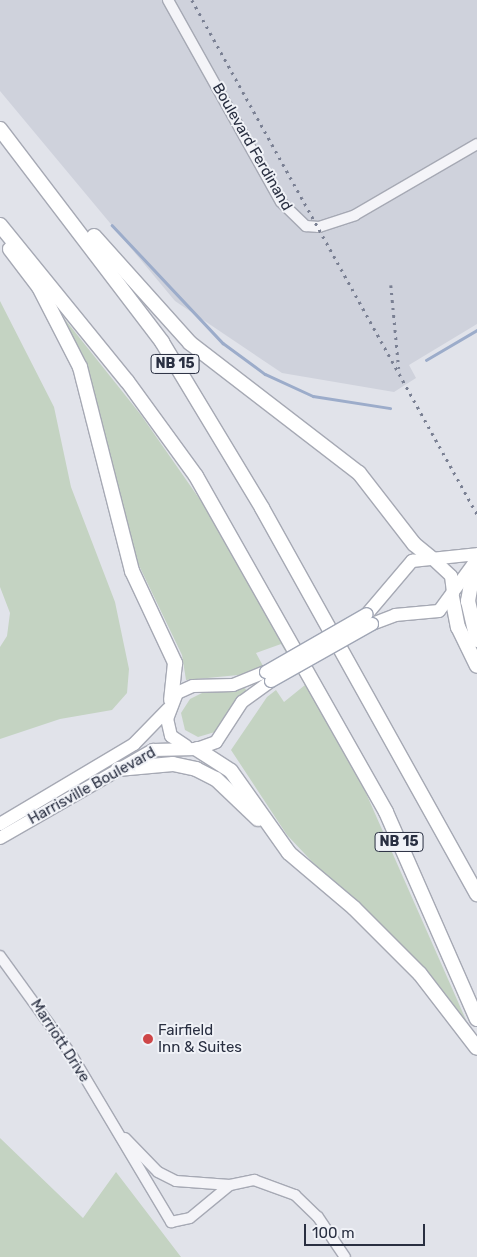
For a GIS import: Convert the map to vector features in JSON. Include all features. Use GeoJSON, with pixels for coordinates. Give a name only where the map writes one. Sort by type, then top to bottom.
{"type":"FeatureCollection","features":[{"type":"Feature","properties":{"kind":"highway","name":"NB 15"},"geometry":{"type":"LineString","coordinates":[[0,129],[36,171],[162,342],[262,508],[477,894]]}},
{"type":"Feature","properties":{"kind":"highway"},"geometry":{"type":"LineString","coordinates":[[36,171],[174,329],[345,460],[431,558]]}},
{"type":"Feature","properties":{"kind":"highway","name":"NB 15"},"geometry":{"type":"LineString","coordinates":[[0,225],[127,381],[196,476],[386,812],[477,1019]]}},
{"type":"Feature","properties":{"kind":"highway"},"geometry":{"type":"LineString","coordinates":[[0,237],[38,287],[80,367],[132,571],[144,605],[175,662],[169,704]]}},
{"type":"Feature","properties":{"kind":"highway"},"geometry":{"type":"LineString","coordinates":[[476,558],[468,601],[477,640]]}},
{"type":"Feature","properties":{"kind":"highway"},"geometry":{"type":"LineString","coordinates":[[452,597],[458,627],[477,666]]}},
{"type":"Feature","properties":{"kind":"highway"},"geometry":{"type":"LineString","coordinates":[[192,748],[231,771],[275,835]]}},
{"type":"Feature","properties":{"kind":"highway"},"geometry":{"type":"LineString","coordinates":[[118,769],[173,764],[196,769],[216,779],[420,974],[477,1048]]}},
{"type":"Feature","properties":{"kind":"main road"},"geometry":{"type":"LineString","coordinates":[[369,619],[405,566],[420,557],[476,558]]}},
{"type":"Feature","properties":{"kind":"main road"},"geometry":{"type":"LineString","coordinates":[[431,558],[451,576],[452,597]]}},
{"type":"Feature","properties":{"kind":"main road"},"geometry":{"type":"LineString","coordinates":[[369,619],[440,611],[452,597],[476,558]]}},
{"type":"Feature","properties":{"kind":"main road","name":"Harrisville Boulevard"},"geometry":{"type":"LineString","coordinates":[[0,824],[134,744],[185,688],[233,685],[268,676],[369,619]]}},
{"type":"Feature","properties":{"kind":"main road","name":"Harrisville Boulevard"},"geometry":{"type":"LineString","coordinates":[[0,838],[118,769],[163,747],[192,748],[216,742],[242,702],[268,676]]}},
{"type":"Feature","properties":{"kind":"main road"},"geometry":{"type":"LineString","coordinates":[[169,704],[172,736],[192,748]]}},
{"type":"Feature","properties":{"kind":"street","name":"Boulevard Ferdinand"},"geometry":{"type":"LineString","coordinates":[[168,0],[281,202],[306,226],[319,227],[355,214],[477,144]]}},
{"type":"Feature","properties":{"kind":"street","name":"Marriott Drive"},"geometry":{"type":"LineString","coordinates":[[0,956],[71,1054],[171,1222],[190,1218],[230,1185]]}},
{"type":"Feature","properties":{"kind":"street","name":"Marriott Drive"},"geometry":{"type":"LineString","coordinates":[[115,1129],[158,1172],[176,1181],[230,1185],[254,1180],[296,1195],[318,1217],[345,1257]]}},
{"type":"Feature","properties":{"kind":"shaded area"},"geometry":{"type":"Polygon","coordinates":[[[0,0],[477,0],[477,324],[409,365],[416,378],[394,392],[282,373],[175,301],[0,91],[0,0]]]}},
{"type":"Feature","properties":{"kind":"green space"},"geometry":{"type":"Polygon","coordinates":[[[0,301],[54,407],[71,487],[115,602],[129,669],[127,693],[112,710],[60,719],[0,739],[0,647],[7,636],[10,613],[0,587],[0,301]]]}},
{"type":"Feature","properties":{"kind":"green space"},"geometry":{"type":"Polygon","coordinates":[[[63,317],[141,415],[210,514],[358,775],[470,1029],[287,835],[231,750],[267,697],[276,690],[284,702],[305,685],[281,644],[256,653],[263,666],[249,674],[186,680],[182,655],[133,553],[63,317]]]}},
{"type":"Feature","properties":{"kind":"green space"},"geometry":{"type":"Polygon","coordinates":[[[245,688],[247,692],[215,732],[198,737],[185,730],[181,713],[190,699],[206,691],[245,688]]]}},
{"type":"Feature","properties":{"kind":"green space"},"geometry":{"type":"Polygon","coordinates":[[[0,1138],[83,1218],[116,1172],[181,1257],[0,1257],[0,1138]]]}},
{"type":"Feature","properties":{"kind":"waterway"},"geometry":{"type":"LineString","coordinates":[[112,225],[223,343],[265,374],[313,396],[390,408]]}},
{"type":"Feature","properties":{"kind":"waterway"},"geometry":{"type":"LineString","coordinates":[[426,360],[477,330]]}},
{"type":"Feature","properties":{"kind":"railway"},"geometry":{"type":"LineString","coordinates":[[192,0],[477,514]]}},
{"type":"Feature","properties":{"kind":"railway"},"geometry":{"type":"LineString","coordinates":[[391,285],[399,369]]}},
{"type":"Feature","properties":{"kind":"place","name":"Fairfield Inn & Suites"},"geometry":{"type":"Point","coordinates":[148,1039]}}]}
